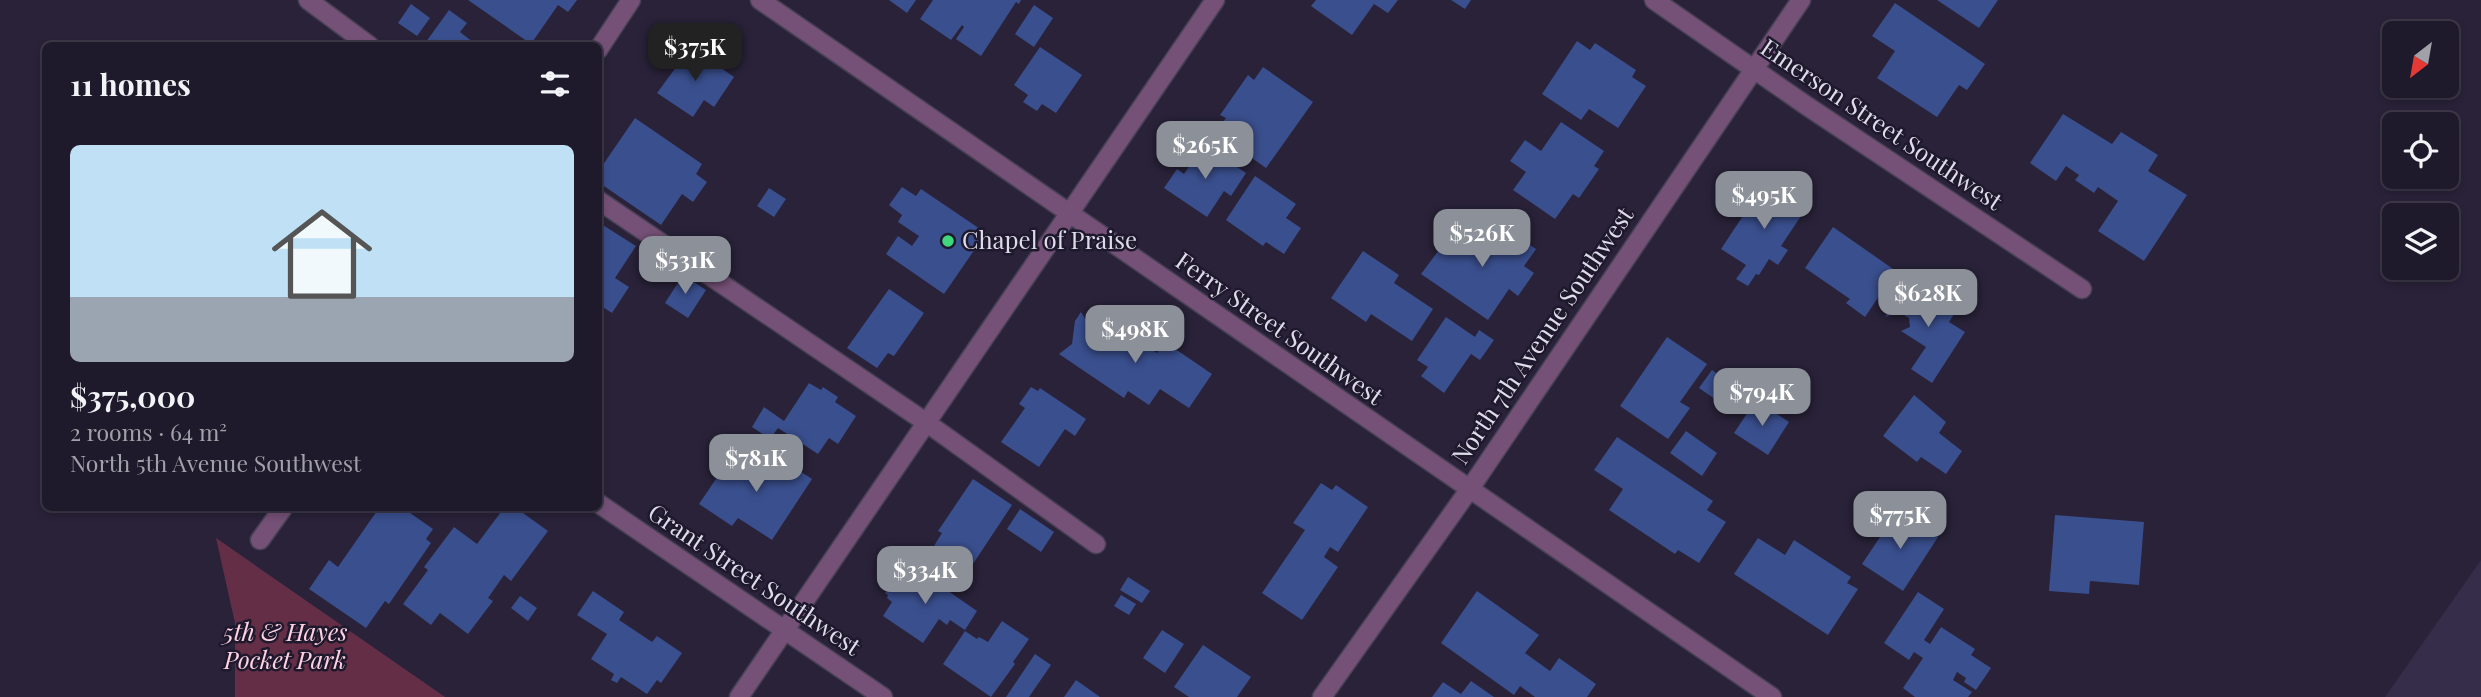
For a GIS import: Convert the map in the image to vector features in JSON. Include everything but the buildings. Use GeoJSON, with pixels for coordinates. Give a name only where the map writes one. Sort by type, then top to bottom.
{"type":"FeatureCollection","features":[{"type":"Feature","properties":{"kind":"street"},"geometry":{"type":"LineString","coordinates":[[308,0],[365,42]]}},
{"type":"Feature","properties":{"kind":"street"},"geometry":{"type":"LineString","coordinates":[[602,44],[631,0]]}},
{"type":"Feature","properties":{"kind":"street","name":"Ferry Street Southwest"},"geometry":{"type":"LineString","coordinates":[[760,0],[1772,697]]}},
{"type":"Feature","properties":{"kind":"street"},"geometry":{"type":"LineString","coordinates":[[738,697],[1215,0]]}},
{"type":"Feature","properties":{"kind":"street","name":"Emerson Street Southwest"},"geometry":{"type":"LineString","coordinates":[[1654,0],[2082,289]]}},
{"type":"Feature","properties":{"kind":"street","name":"North 7th Avenue Southwest"},"geometry":{"type":"LineString","coordinates":[[1322,697],[1469,490],[1801,0]]}},
{"type":"Feature","properties":{"kind":"street"},"geometry":{"type":"LineString","coordinates":[[602,203],[927,423],[1096,544]]}},
{"type":"Feature","properties":{"kind":"street","name":"Grant Street Southwest"},"geometry":{"type":"LineString","coordinates":[[602,506],[883,697]]}},
{"type":"Feature","properties":{"kind":"street"},"geometry":{"type":"LineString","coordinates":[[261,540],[281,511]]}},
{"type":"Feature","properties":{"kind":"shaded area"},"geometry":{"type":"Polygon","coordinates":[[[2481,560],[2481,697],[2385,697],[2481,560]]]}},
{"type":"Feature","properties":{"kind":"green space","name":"5th & Hayes Pocket Park"},"geometry":{"type":"Polygon","coordinates":[[[216,538],[445,697],[235,697],[235,623],[216,538]]]}},
{"type":"Feature","properties":{"kind":"place","name":"Chapel of Praise"},"geometry":{"type":"Point","coordinates":[948,241]}}]}
